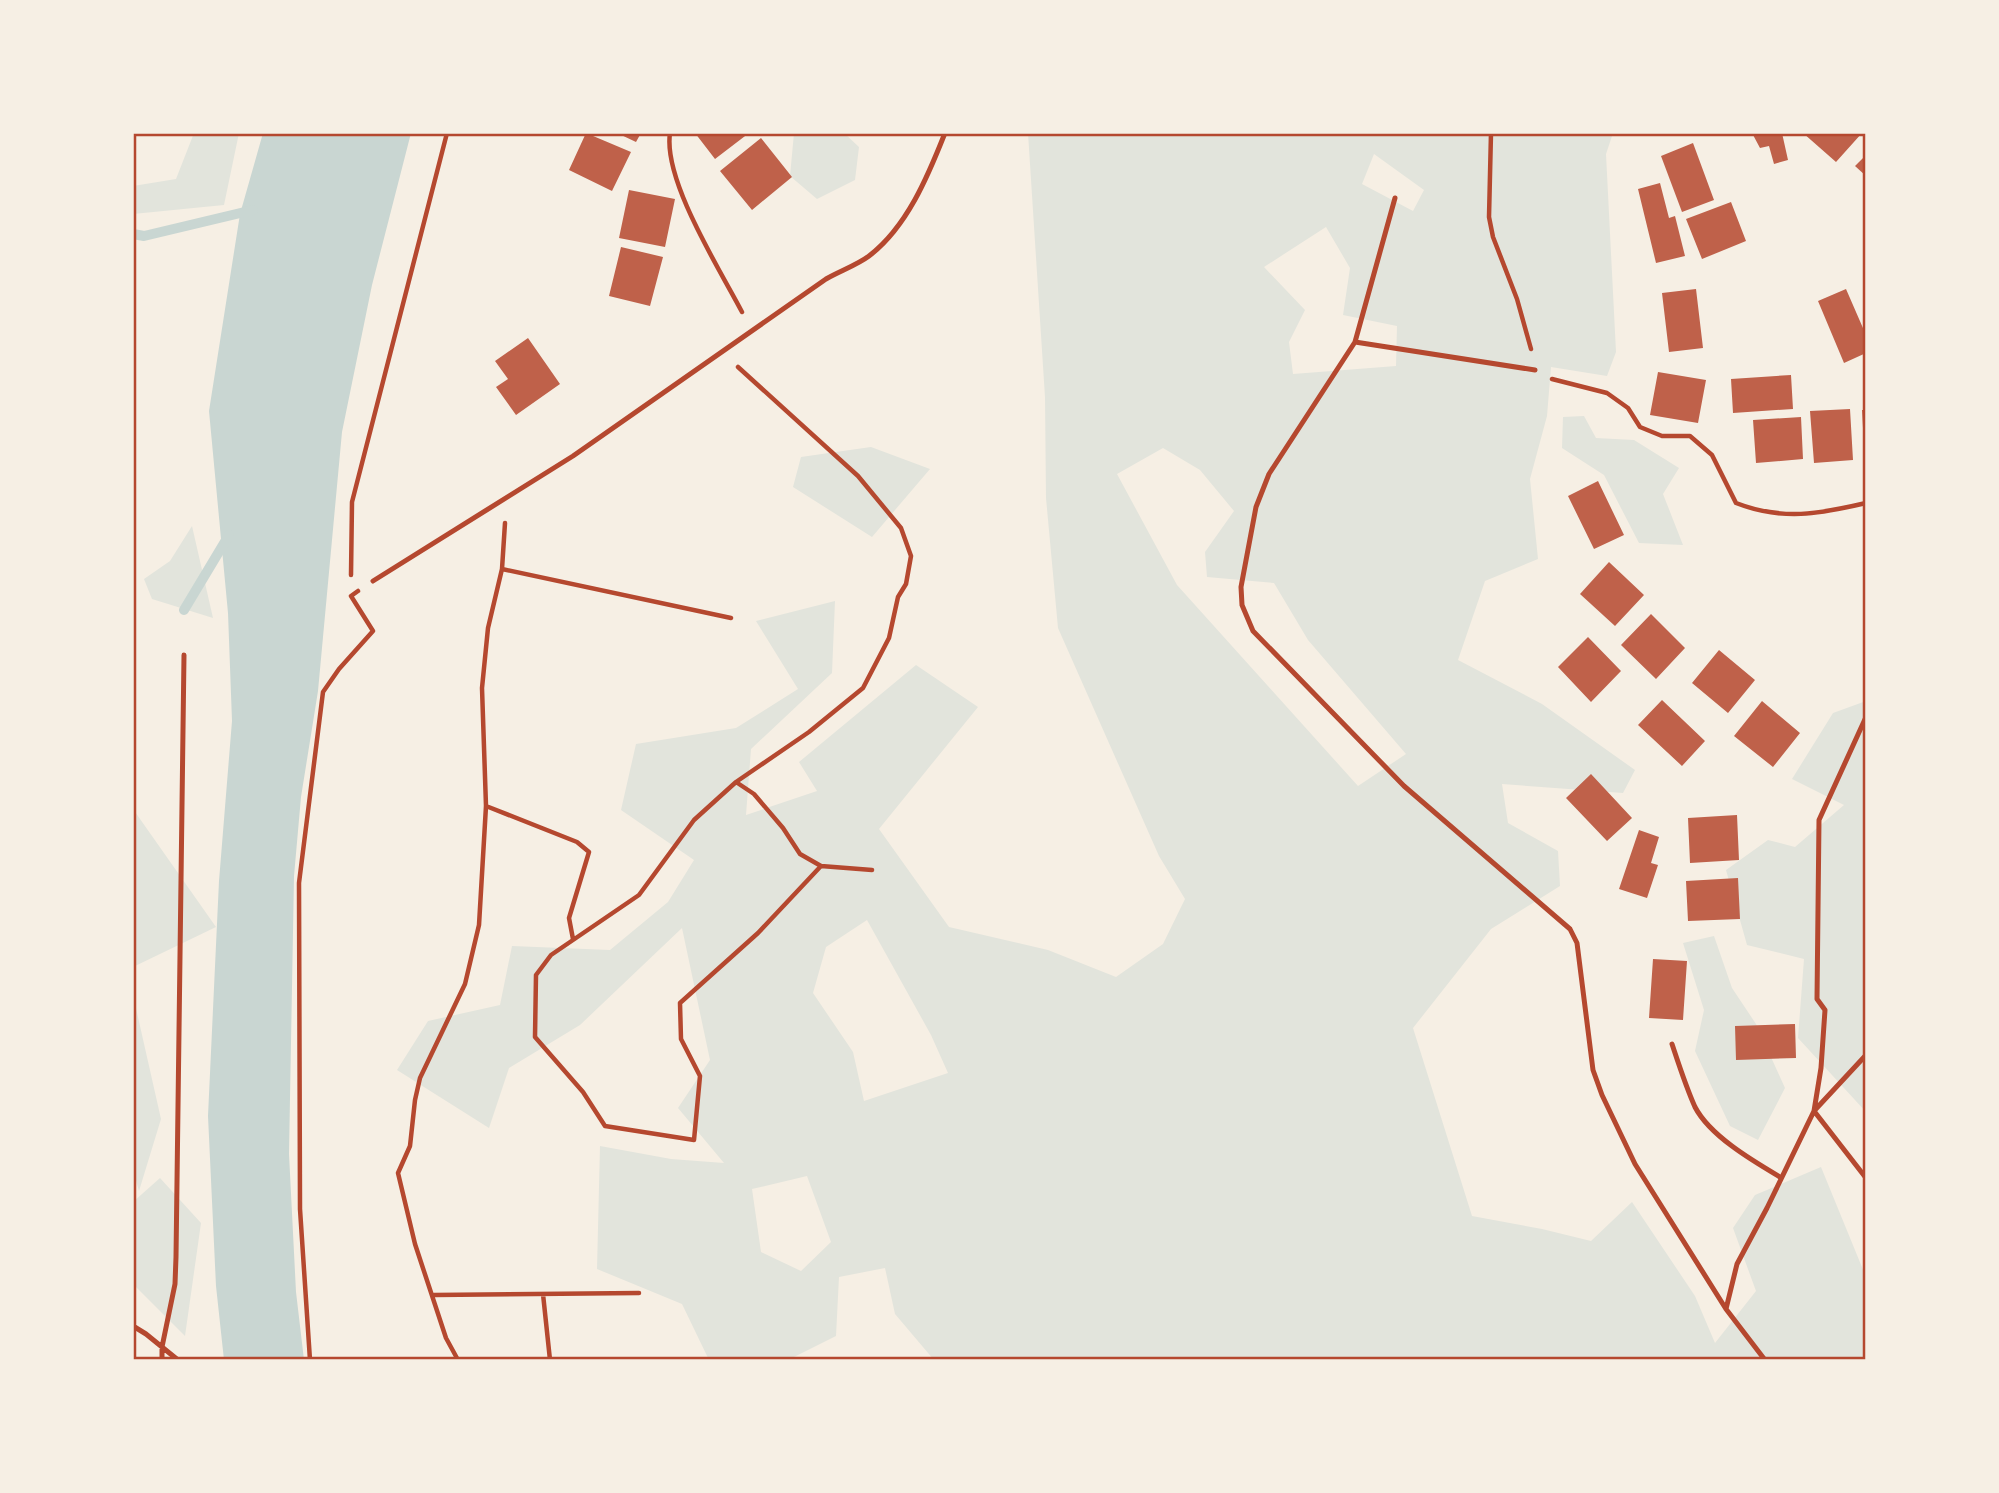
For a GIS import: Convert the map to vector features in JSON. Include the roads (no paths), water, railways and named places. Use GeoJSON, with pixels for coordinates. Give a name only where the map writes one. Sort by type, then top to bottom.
{"type":"FeatureCollection","features":[{"type":"Feature","properties":{"kind":"lane"},"geometry":{"type":"LineString","coordinates":[[373,581],[573,456],[826,279],[868,257],[901,221],[932,165],[945,133]]}},
{"type":"Feature","properties":{"kind":"lane"},"geometry":{"type":"LineString","coordinates":[[1395,198],[1355,342],[1269,474],[1256,507],[1241,587],[1242,605],[1253,631],[1404,786],[1570,929],[1577,943],[1593,1070],[1602,1095],[1635,1164],[1726,1309],[1765,1360]]}},
{"type":"Feature","properties":{"kind":"lane"},"geometry":{"type":"LineString","coordinates":[[1355,342],[1535,370]]}},
{"type":"Feature","properties":{"kind":"lane"},"geometry":{"type":"LineString","coordinates":[[162,1360],[175,1284],[176,1257],[184,655]]}},
{"type":"Feature","properties":{"kind":"lane"},"geometry":{"type":"LineString","coordinates":[[1866,717],[1819,820],[1817,999],[1825,1010],[1821,1068],[1814,1111],[1866,1178]]}},
{"type":"Feature","properties":{"kind":"lane"},"geometry":{"type":"LineString","coordinates":[[1672,1044],[1696,1108],[1707,1124],[1749,1158],[1780,1177]]}},
{"type":"Feature","properties":{"kind":"lane"},"geometry":{"type":"LineString","coordinates":[[1726,1309],[1737,1264],[1814,1111],[1866,1055]]}},
{"type":"Feature","properties":{"kind":"lane"},"geometry":{"type":"LineString","coordinates":[[133,1326],[178,1360]]}},
{"type":"Feature","properties":{"kind":"waterway"},"geometry":{"type":"LineString","coordinates":[[133,234],[144,236],[253,210]]}},
{"type":"Feature","properties":{"kind":"waterway"},"geometry":{"type":"LineString","coordinates":[[184,610],[229,535]]}}]}
